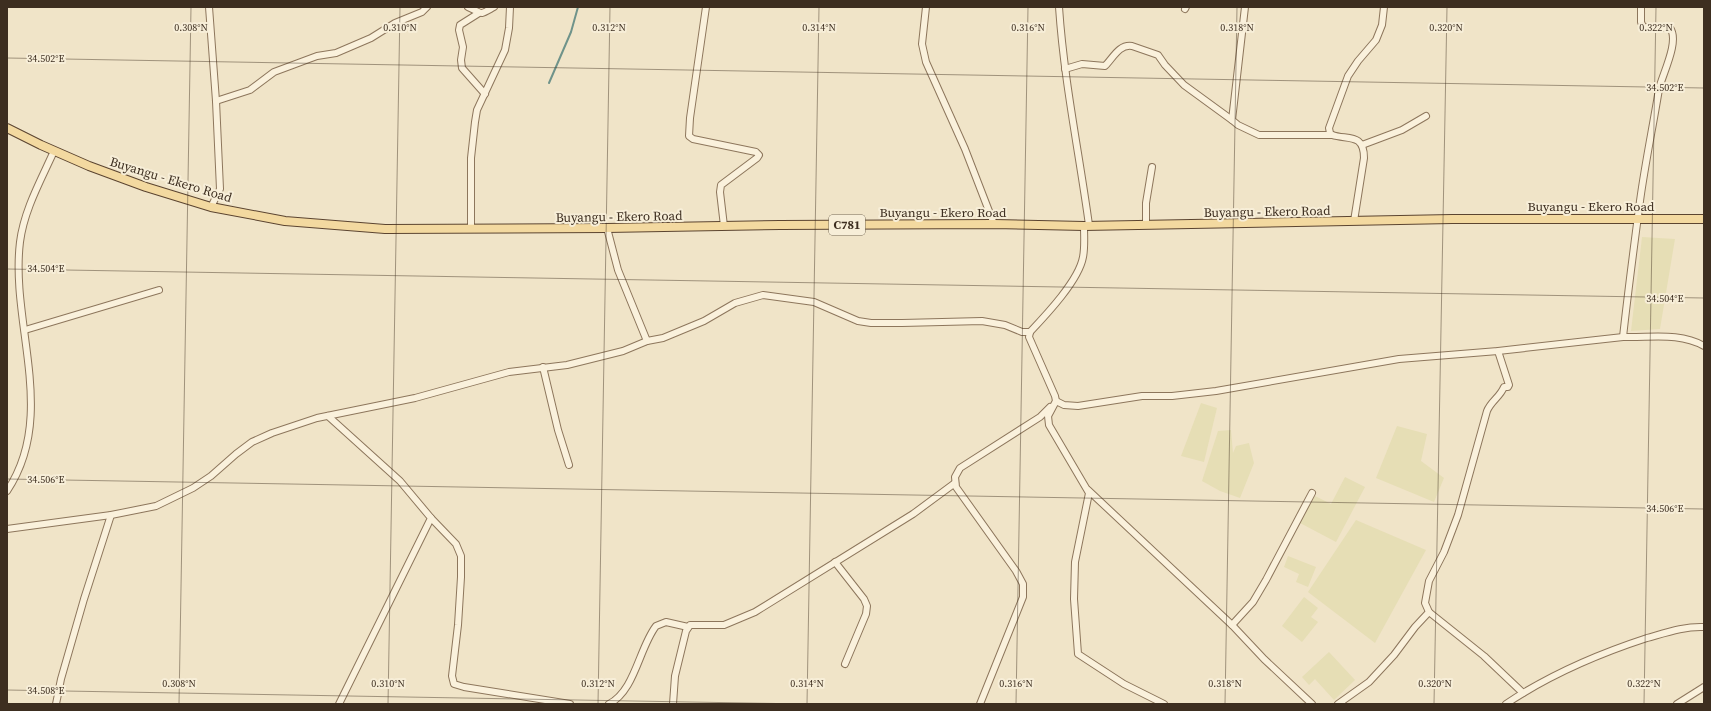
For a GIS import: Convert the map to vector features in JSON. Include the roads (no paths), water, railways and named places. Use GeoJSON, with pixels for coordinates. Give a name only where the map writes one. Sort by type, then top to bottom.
{"type":"FeatureCollection","features":[{"type":"Feature","properties":{"kind":"main road","name":"Buyangu - Ekero Road"},"geometry":{"type":"LineString","coordinates":[[7,128],[54,151],[127,180],[211,207],[285,221],[319,225],[385,229],[994,224],[1087,225],[1571,218],[1704,219]]}},
{"type":"Feature","properties":{"kind":"street"},"geometry":{"type":"LineString","coordinates":[[209,7],[216,101],[220,189],[211,207]]}},
{"type":"Feature","properties":{"kind":"street"},"geometry":{"type":"LineString","coordinates":[[216,101],[227,99],[250,90],[274,72],[317,56],[336,53],[371,38],[395,23],[422,12],[426,7]]}},
{"type":"Feature","properties":{"kind":"street"},"geometry":{"type":"LineString","coordinates":[[468,7],[483,14],[494,7]]}},
{"type":"Feature","properties":{"kind":"street"},"geometry":{"type":"LineString","coordinates":[[471,229],[472,158],[477,110],[505,50],[509,28],[510,7]]}},
{"type":"Feature","properties":{"kind":"street"},"geometry":{"type":"LineString","coordinates":[[706,7],[690,118],[689,136],[693,139],[756,152],[759,155],[721,185],[720,192],[724,226]]}},
{"type":"Feature","properties":{"kind":"street"},"geometry":{"type":"LineString","coordinates":[[926,7],[922,44],[926,62],[965,149],[994,224]]}},
{"type":"Feature","properties":{"kind":"street"},"geometry":{"type":"LineString","coordinates":[[1059,7],[1065,69],[1082,176],[1087,225],[1080,268],[1065,290],[1030,332],[1030,340],[1050,382],[1056,401],[1064,405],[1078,406],[1142,396],[1172,396],[1216,391],[1399,359],[1498,352],[1623,337],[1669,336],[1694,341],[1704,346]]}},
{"type":"Feature","properties":{"kind":"street"},"geometry":{"type":"LineString","coordinates":[[1232,120],[1245,7]]}},
{"type":"Feature","properties":{"kind":"street"},"geometry":{"type":"LineString","coordinates":[[1332,135],[1329,128],[1331,120],[1348,76],[1358,61],[1376,40],[1382,24],[1384,7]]}},
{"type":"Feature","properties":{"kind":"street"},"geometry":{"type":"LineString","coordinates":[[1623,337],[1639,219],[1640,199],[1660,88],[1668,66],[1672,39],[1672,32],[1670,28],[1648,28],[1642,26],[1641,7]]}},
{"type":"Feature","properties":{"kind":"street"},"geometry":{"type":"LineString","coordinates":[[479,13],[460,25],[459,30],[463,47],[461,60],[462,68],[485,94]]}},
{"type":"Feature","properties":{"kind":"street"},"geometry":{"type":"LineString","coordinates":[[1065,69],[1082,64],[1105,66],[1118,50],[1127,45],[1132,46],[1158,55],[1165,65],[1184,85],[1238,125],[1259,135],[1332,135],[1356,139],[1362,145],[1364,158],[1354,221]]}},
{"type":"Feature","properties":{"kind":"street"},"geometry":{"type":"LineString","coordinates":[[1362,145],[1395,134],[1426,116]]}},
{"type":"Feature","properties":{"kind":"street"},"geometry":{"type":"LineString","coordinates":[[7,491],[24,456],[31,423],[31,399],[19,266],[22,233],[33,198],[54,151]]}},
{"type":"Feature","properties":{"kind":"street"},"geometry":{"type":"LineString","coordinates":[[1146,224],[1146,203],[1152,167]]}},
{"type":"Feature","properties":{"kind":"street"},"geometry":{"type":"LineString","coordinates":[[607,228],[618,270],[647,341]]}},
{"type":"Feature","properties":{"kind":"street"},"geometry":{"type":"LineString","coordinates":[[25,330],[158,290]]}},
{"type":"Feature","properties":{"kind":"street"},"geometry":{"type":"LineString","coordinates":[[7,529],[111,514],[146,508],[166,502],[194,488],[236,454],[261,437],[328,416],[415,398],[509,372],[567,365],[623,351],[647,341],[663,338],[704,321],[735,303],[763,295],[814,302],[847,318],[871,323],[982,321],[998,323],[1022,332],[1030,332]]}},
{"type":"Feature","properties":{"kind":"street"},"geometry":{"type":"LineString","coordinates":[[1498,352],[1508,387],[1504,387],[1502,394],[1492,403],[1487,411],[1458,515],[1444,552],[1429,581],[1425,603],[1428,612],[1484,656],[1523,692]]}},
{"type":"Feature","properties":{"kind":"street"},"geometry":{"type":"LineString","coordinates":[[543,368],[558,430],[569,465]]}},
{"type":"Feature","properties":{"kind":"street"},"geometry":{"type":"LineString","coordinates":[[980,704],[1023,597],[1024,588],[1009,560],[955,483],[955,477],[960,468],[1040,417],[1056,401]]}},
{"type":"Feature","properties":{"kind":"street"},"geometry":{"type":"LineString","coordinates":[[1056,401],[1049,413],[1047,421],[1088,490],[1232,625],[1269,664],[1312,704]]}},
{"type":"Feature","properties":{"kind":"street"},"geometry":{"type":"LineString","coordinates":[[328,416],[400,482],[456,544],[461,556],[461,577],[453,682],[456,685],[464,687],[533,701],[570,704]]}},
{"type":"Feature","properties":{"kind":"street"},"geometry":{"type":"LineString","coordinates":[[609,704],[616,700],[630,680],[656,626],[666,622],[688,627],[695,624],[722,625],[737,620],[779,598],[913,514],[955,483]]}},
{"type":"Feature","properties":{"kind":"street"},"geometry":{"type":"LineString","coordinates":[[1088,490],[1075,562],[1074,599],[1078,654],[1124,684],[1164,704]]}},
{"type":"Feature","properties":{"kind":"street"},"geometry":{"type":"LineString","coordinates":[[1232,625],[1253,602],[1312,492]]}},
{"type":"Feature","properties":{"kind":"street"},"geometry":{"type":"LineString","coordinates":[[56,704],[61,679],[84,599],[111,514]]}},
{"type":"Feature","properties":{"kind":"street"},"geometry":{"type":"LineString","coordinates":[[339,704],[431,518]]}},
{"type":"Feature","properties":{"kind":"street"},"geometry":{"type":"LineString","coordinates":[[835,562],[861,595],[867,606],[866,614],[845,664]]}},
{"type":"Feature","properties":{"kind":"street"},"geometry":{"type":"LineString","coordinates":[[1338,704],[1369,682],[1394,655],[1428,612]]}},
{"type":"Feature","properties":{"kind":"street"},"geometry":{"type":"LineString","coordinates":[[1506,704],[1523,692],[1579,664],[1624,646],[1680,629],[1704,626]]}},
{"type":"Feature","properties":{"kind":"street"},"geometry":{"type":"LineString","coordinates":[[673,704],[675,676],[688,627]]}},
{"type":"Feature","properties":{"kind":"street"},"geometry":{"type":"LineString","coordinates":[[1677,704],[1704,687]]}},
{"type":"Feature","properties":{"kind":"waterway"},"geometry":{"type":"LineString","coordinates":[[549,83],[571,32],[578,7]]}}]}
